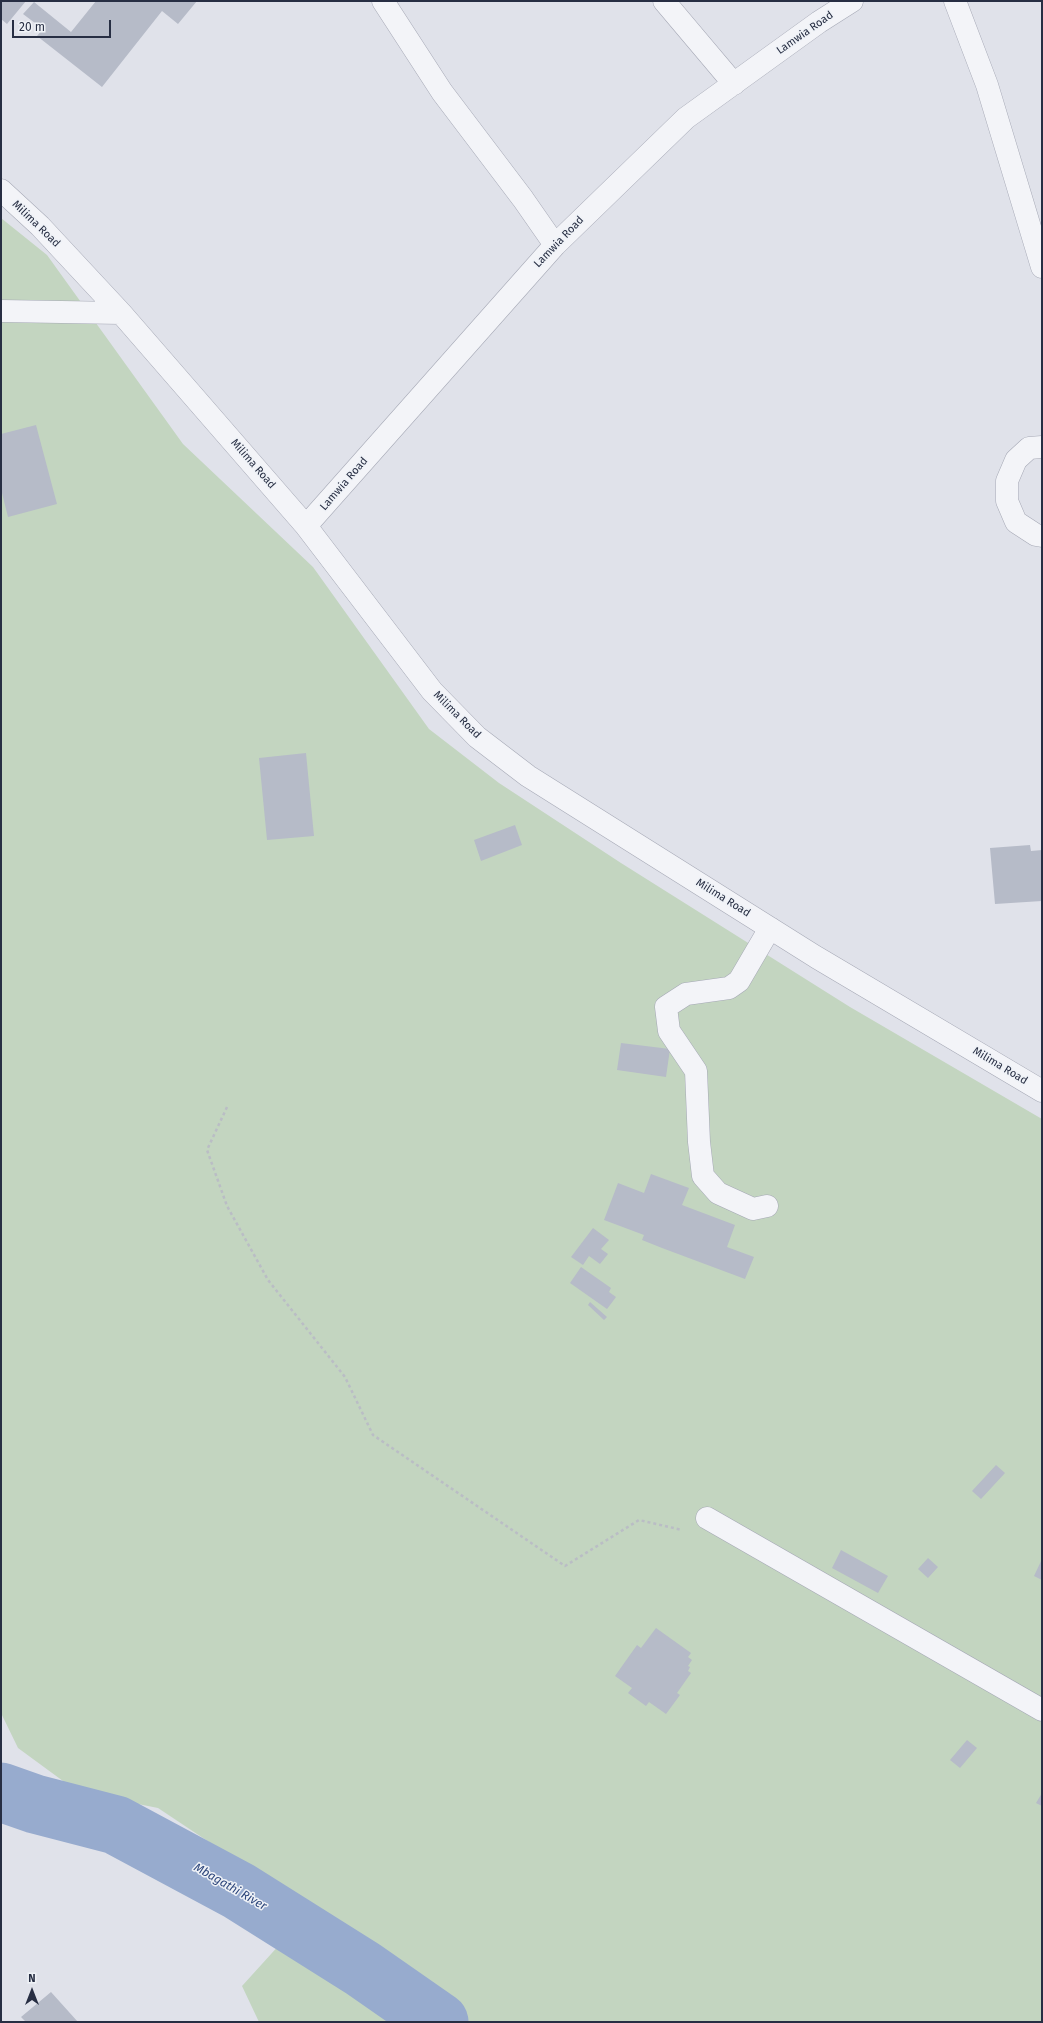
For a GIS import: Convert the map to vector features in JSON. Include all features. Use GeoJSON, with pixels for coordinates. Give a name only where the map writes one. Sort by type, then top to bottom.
{"type":"FeatureCollection","features":[{"type":"Feature","properties":{"kind":"street"},"geometry":{"type":"LineString","coordinates":[[383,1],[442,92],[523,199],[555,245]]}},
{"type":"Feature","properties":{"kind":"street"},"geometry":{"type":"LineString","coordinates":[[664,1],[734,84]]}},
{"type":"Feature","properties":{"kind":"street","name":"Lamwia Road"},"geometry":{"type":"LineString","coordinates":[[306,526],[555,245],[686,118],[819,22],[852,1]]}},
{"type":"Feature","properties":{"kind":"street"},"geometry":{"type":"LineString","coordinates":[[955,1],[987,86],[1042,267]]}},
{"type":"Feature","properties":{"kind":"street","name":"Milima Road"},"geometry":{"type":"LineString","coordinates":[[1,190],[40,226],[121,313],[306,526],[432,691],[477,737],[528,776],[770,928],[1042,1091]]}},
{"type":"Feature","properties":{"kind":"street"},"geometry":{"type":"LineString","coordinates":[[1,311],[121,313]]}},
{"type":"Feature","properties":{"kind":"street"},"geometry":{"type":"LineString","coordinates":[[1042,447],[1029,448],[1016,460],[1007,481],[1007,501],[1016,522],[1036,535],[1042,536]]}},
{"type":"Feature","properties":{"kind":"street"},"geometry":{"type":"LineString","coordinates":[[766,1206],[753,1209],[718,1193],[704,1176],[698,1142],[696,1070],[669,1031],[666,1007],[686,994],[729,988],[739,981],[770,928]]}},
{"type":"Feature","properties":{"kind":"street"},"geometry":{"type":"LineString","coordinates":[[707,1518],[1042,1710]]}},
{"type":"Feature","properties":{"kind":"path"},"geometry":{"type":"LineString","coordinates":[[227,1106],[207,1150],[227,1206],[268,1280],[345,1377],[373,1435],[565,1566],[639,1520],[694,1533],[707,1518]]}},
{"type":"Feature","properties":{"kind":"green space"},"geometry":{"type":"Polygon","coordinates":[[[1,218],[47,255],[183,444],[313,567],[429,729],[499,783],[621,863],[850,1007],[1042,1119],[1042,2022],[259,2022],[242,1986],[311,1910],[158,1808],[78,1792],[18,1748],[1,1713],[1,218]]]}},
{"type":"Feature","properties":{"kind":"building"},"geometry":{"type":"Polygon","coordinates":[[[1,1],[26,1],[7,24],[1,19],[1,1]]]}},
{"type":"Feature","properties":{"kind":"building"},"geometry":{"type":"Polygon","coordinates":[[[96,1],[197,1],[178,24],[162,11],[102,87],[37,36],[43,29],[23,14],[34,2],[71,32],[96,1]]]}},
{"type":"Feature","properties":{"kind":"building"},"geometry":{"type":"Polygon","coordinates":[[[36,425],[57,504],[8,517],[1,489],[1,434],[36,425]]]}},
{"type":"Feature","properties":{"kind":"building"},"geometry":{"type":"Polygon","coordinates":[[[306,753],[314,836],[267,840],[259,758],[306,753]]]}},
{"type":"Feature","properties":{"kind":"building"},"geometry":{"type":"Polygon","coordinates":[[[515,825],[522,845],[481,861],[474,840],[515,825]]]}},
{"type":"Feature","properties":{"kind":"building"},"geometry":{"type":"Polygon","coordinates":[[[1030,845],[1031,851],[1042,850],[1042,901],[995,904],[990,848],[1030,845]]]}},
{"type":"Feature","properties":{"kind":"building"},"geometry":{"type":"Polygon","coordinates":[[[621,1043],[670,1049],[666,1077],[617,1070],[621,1043]]]}},
{"type":"Feature","properties":{"kind":"building"},"geometry":{"type":"Polygon","coordinates":[[[651,1174],[689,1188],[682,1205],[735,1225],[727,1247],[754,1257],[745,1279],[642,1240],[644,1235],[604,1220],[618,1183],[644,1193],[651,1174]]]}},
{"type":"Feature","properties":{"kind":"building"},"geometry":{"type":"Polygon","coordinates":[[[593,1228],[609,1240],[601,1249],[608,1254],[600,1264],[589,1256],[583,1265],[571,1257],[593,1228]]]}},
{"type":"Feature","properties":{"kind":"building"},"geometry":{"type":"Polygon","coordinates":[[[581,1267],[611,1288],[609,1292],[616,1297],[607,1309],[570,1283],[581,1267]]]}},
{"type":"Feature","properties":{"kind":"building"},"geometry":{"type":"Polygon","coordinates":[[[590,1302],[607,1317],[604,1320],[588,1305],[590,1302]]]}},
{"type":"Feature","properties":{"kind":"building"},"geometry":{"type":"Polygon","coordinates":[[[996,1465],[1005,1473],[981,1499],[972,1491],[996,1465]]]}},
{"type":"Feature","properties":{"kind":"building"},"geometry":{"type":"Polygon","coordinates":[[[841,1550],[888,1576],[878,1593],[832,1568],[841,1550]]]}},
{"type":"Feature","properties":{"kind":"building"},"geometry":{"type":"Polygon","coordinates":[[[928,1558],[938,1567],[928,1578],[918,1569],[928,1558]]]}},
{"type":"Feature","properties":{"kind":"building"},"geometry":{"type":"Polygon","coordinates":[[[1042,1559],[1042,1580],[1034,1576],[1042,1559]]]}},
{"type":"Feature","properties":{"kind":"building"},"geometry":{"type":"Polygon","coordinates":[[[656,1628],[691,1653],[688,1657],[692,1660],[688,1666],[690,1667],[688,1671],[691,1673],[677,1693],[680,1695],[666,1714],[649,1702],[646,1706],[628,1693],[632,1688],[615,1676],[637,1645],[641,1648],[656,1628]]]}},
{"type":"Feature","properties":{"kind":"building"},"geometry":{"type":"Polygon","coordinates":[[[967,1740],[977,1748],[960,1768],[950,1760],[967,1740]]]}},
{"type":"Feature","properties":{"kind":"building"},"geometry":{"type":"Polygon","coordinates":[[[1042,1793],[1042,1806],[1036,1803],[1042,1793]]]}},
{"type":"Feature","properties":{"kind":"building"},"geometry":{"type":"Polygon","coordinates":[[[51,1992],[78,2022],[26,2022],[21,2017],[51,1992]]]}},
{"type":"Feature","properties":{"kind":"waterway","name":"Mbagathi River"},"geometry":{"type":"LineString","coordinates":[[1,1792],[35,1804],[116,1825],[239,1891],[363,1969],[439,2022]]}}]}
